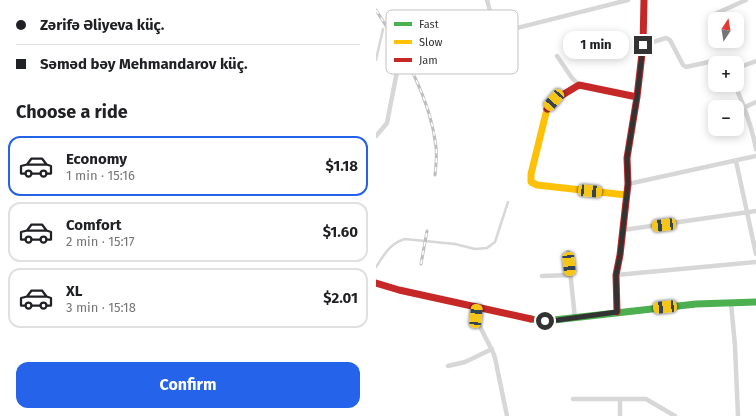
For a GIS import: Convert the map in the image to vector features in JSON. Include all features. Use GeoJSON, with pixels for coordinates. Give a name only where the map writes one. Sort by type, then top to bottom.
{"type":"FeatureCollection","features":[{"type":"Feature","properties":{"kind":"street"},"geometry":{"type":"LineString","coordinates":[[487,0],[490,10]]}},
{"type":"Feature","properties":{"kind":"street"},"geometry":{"type":"LineString","coordinates":[[518,28],[628,0]]}},
{"type":"Feature","properties":{"kind":"street"},"geometry":{"type":"LineString","coordinates":[[617,312],[616,275],[628,184],[627,158],[637,97],[643,45],[644,0]]}},
{"type":"Feature","properties":{"kind":"street"},"geometry":{"type":"LineString","coordinates":[[719,12],[746,0]]}},
{"type":"Feature","properties":{"kind":"street"},"geometry":{"type":"LineString","coordinates":[[643,45],[666,38],[670,40],[683,65],[686,67],[708,62]]}},
{"type":"Feature","properties":{"kind":"street"},"geometry":{"type":"LineString","coordinates":[[557,56],[572,78],[579,85],[637,97]]}},
{"type":"Feature","properties":{"kind":"street"},"geometry":{"type":"LineString","coordinates":[[744,65],[756,61]]}},
{"type":"Feature","properties":{"kind":"street"},"geometry":{"type":"LineString","coordinates":[[376,136],[387,123],[397,74]]}},
{"type":"Feature","properties":{"kind":"street"},"geometry":{"type":"LineString","coordinates":[[579,85],[554,100],[546,111],[531,174],[531,182],[537,185],[626,195]]}},
{"type":"Feature","properties":{"kind":"street"},"geometry":{"type":"LineString","coordinates":[[738,92],[745,107],[756,149]]}},
{"type":"Feature","properties":{"kind":"street"},"geometry":{"type":"LineString","coordinates":[[745,107],[756,102]]}},
{"type":"Feature","properties":{"kind":"street"},"geometry":{"type":"LineString","coordinates":[[628,184],[756,156]]}},
{"type":"Feature","properties":{"kind":"street"},"geometry":{"type":"LineString","coordinates":[[736,161],[756,254]]}},
{"type":"Feature","properties":{"kind":"street"},"geometry":{"type":"LineString","coordinates":[[623,230],[756,212]]}},
{"type":"Feature","properties":{"kind":"street"},"geometry":{"type":"LineString","coordinates":[[568,252],[575,318]]}},
{"type":"Feature","properties":{"kind":"street"},"geometry":{"type":"LineString","coordinates":[[616,275],[756,262]]}},
{"type":"Feature","properties":{"kind":"street"},"geometry":{"type":"LineString","coordinates":[[542,276],[570,275]]}},
{"type":"Feature","properties":{"kind":"street"},"geometry":{"type":"LineString","coordinates":[[376,283],[399,290],[531,319],[552,320],[696,304],[756,302]]}},
{"type":"Feature","properties":{"kind":"street"},"geometry":{"type":"LineString","coordinates":[[731,303],[735,346],[738,416]]}},
{"type":"Feature","properties":{"kind":"street"},"geometry":{"type":"LineString","coordinates":[[477,307],[477,322],[492,349],[507,416]]}},
{"type":"Feature","properties":{"kind":"street"},"geometry":{"type":"LineString","coordinates":[[448,366],[465,362],[492,349]]}},
{"type":"Feature","properties":{"kind":"street"},"geometry":{"type":"LineString","coordinates":[[573,399],[646,399],[675,416]]}},
{"type":"Feature","properties":{"kind":"street"},"geometry":{"type":"LineString","coordinates":[[620,400],[620,416]]}},
{"type":"Feature","properties":{"kind":"lane"},"geometry":{"type":"LineString","coordinates":[[376,60],[383,29]]}},
{"type":"Feature","properties":{"kind":"lane"},"geometry":{"type":"LineString","coordinates":[[376,267],[390,246],[397,241],[405,239],[455,244],[475,249],[487,248],[495,242],[508,202]]}},
{"type":"Feature","properties":{"kind":"railway"},"geometry":{"type":"LineString","coordinates":[[376,10],[386,26]]}},
{"type":"Feature","properties":{"kind":"railway"},"geometry":{"type":"LineString","coordinates":[[413,74],[428,110],[433,128],[436,147],[435,175]]}},
{"type":"Feature","properties":{"kind":"railway"},"geometry":{"type":"LineString","coordinates":[[421,264],[427,231]]}},
{"type":"Feature","properties":{"kind":"traffic: fast"},"geometry":{"type":"LineString","coordinates":[[531,319],[545,321],[696,304],[756,302]]}},
{"type":"Feature","properties":{"kind":"traffic: slow"},"geometry":{"type":"LineString","coordinates":[[547,109],[531,174],[531,182],[537,185],[626,195]]}},
{"type":"Feature","properties":{"kind":"traffic: jam"},"geometry":{"type":"LineString","coordinates":[[617,312],[616,275],[620,255],[628,184],[627,158],[637,97],[643,45],[644,0]]}},
{"type":"Feature","properties":{"kind":"traffic: jam"},"geometry":{"type":"LineString","coordinates":[[547,109],[554,100],[579,85],[637,97]]}},
{"type":"Feature","properties":{"kind":"traffic: jam"},"geometry":{"type":"LineString","coordinates":[[376,283],[399,290],[531,319]]}},
{"type":"Feature","properties":{"kind":"route"},"geometry":{"type":"LineString","coordinates":[[545,321],[617,312],[616,275],[620,255],[628,184],[627,158],[637,97],[643,45]]}}]}
